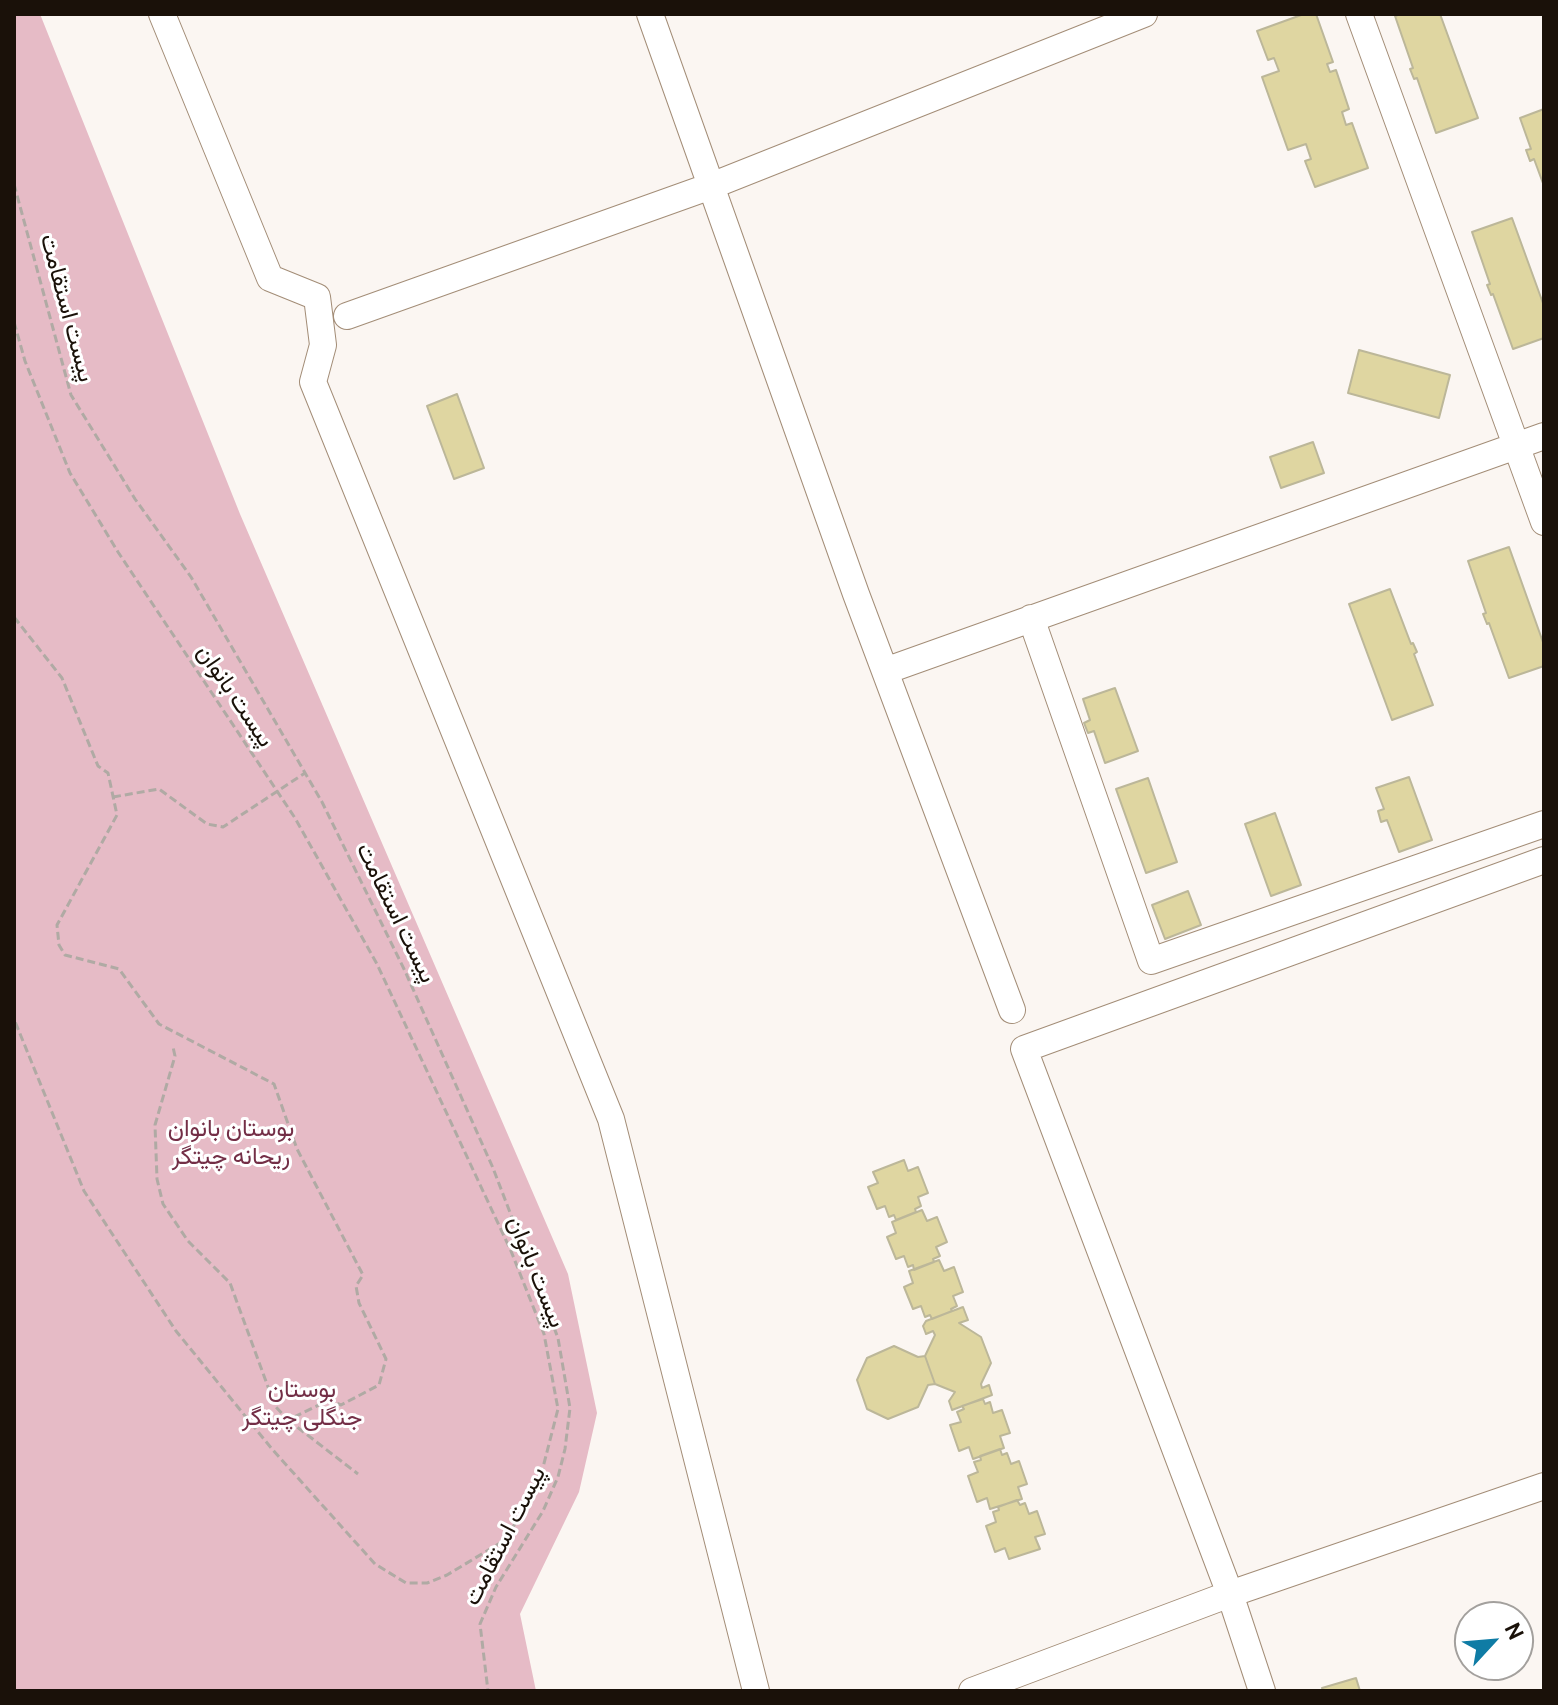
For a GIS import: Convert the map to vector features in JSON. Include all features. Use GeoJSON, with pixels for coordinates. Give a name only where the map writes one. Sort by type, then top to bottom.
{"type":"FeatureCollection","features":[{"type":"Feature","properties":{"kind":"lane"},"geometry":{"type":"LineString","coordinates":[[162,14],[270,278],[317,297],[323,345],[313,382],[611,1119],[756,1691]]}},
{"type":"Feature","properties":{"kind":"lane"},"geometry":{"type":"LineString","coordinates":[[650,14],[885,671],[1012,1010]]}},
{"type":"Feature","properties":{"kind":"lane"},"geometry":{"type":"LineString","coordinates":[[347,316],[711,186],[1144,14]]}},
{"type":"Feature","properties":{"kind":"lane"},"geometry":{"type":"LineString","coordinates":[[1359,14],[1544,522]]}},
{"type":"Feature","properties":{"kind":"lane"},"geometry":{"type":"LineString","coordinates":[[885,671],[1544,436]]}},
{"type":"Feature","properties":{"kind":"lane"},"geometry":{"type":"LineString","coordinates":[[1031,618],[1151,961],[1544,824]]}},
{"type":"Feature","properties":{"kind":"lane"},"geometry":{"type":"LineString","coordinates":[[1262,1691],[1230,1594],[1024,1049],[1544,860]]}},
{"type":"Feature","properties":{"kind":"lane"},"geometry":{"type":"LineString","coordinates":[[972,1691],[1230,1594],[1544,1486]]}},
{"type":"Feature","properties":{"kind":"path","name":"پیست استقامت"},"geometry":{"type":"LineString","coordinates":[[14,184],[71,395],[135,499],[191,577],[305,773],[404,969],[493,1168],[558,1338],[570,1408],[565,1449],[558,1477],[543,1511],[496,1587],[480,1624],[488,1691]]}},
{"type":"Feature","properties":{"kind":"path","name":"پیست بانوان"},"geometry":{"type":"LineString","coordinates":[[14,322],[25,361],[70,473],[118,552],[295,818],[377,964],[511,1251],[544,1334],[558,1409],[539,1483],[500,1543],[447,1575],[427,1583],[406,1583],[375,1564],[272,1449],[176,1331],[84,1191],[14,1019]]}},
{"type":"Feature","properties":{"kind":"path"},"geometry":{"type":"LineString","coordinates":[[14,617],[62,678],[98,766],[108,773],[117,815],[57,925],[59,945],[65,955],[119,969],[159,1024],[274,1084],[297,1149],[363,1275],[356,1286],[359,1303],[386,1359],[379,1385],[341,1405],[329,1400],[288,1420]]}},
{"type":"Feature","properties":{"kind":"path"},"geometry":{"type":"LineString","coordinates":[[113,797],[159,789],[207,824],[223,827],[305,773]]}},
{"type":"Feature","properties":{"kind":"path"},"geometry":{"type":"LineString","coordinates":[[173,1047],[175,1056],[155,1125],[157,1179],[163,1204],[188,1241],[230,1283],[275,1406],[288,1420],[358,1474]]}},
{"type":"Feature","properties":{"kind":"green space","name":"بوستان جنگلی چیتگر"},"geometry":{"type":"Polygon","coordinates":[[[14,14],[40,14],[240,514],[568,1274],[597,1413],[579,1492],[520,1614],[536,1691],[14,1691],[14,14]]]}},
{"type":"Feature","properties":{"kind":"building"},"geometry":{"type":"Polygon","coordinates":[[[1304,14],[1316,14],[1333,62],[1327,64],[1330,72],[1336,70],[1349,109],[1342,112],[1346,125],[1352,123],[1368,168],[1315,187],[1305,161],[1311,159],[1306,144],[1288,150],[1262,77],[1279,71],[1274,58],[1268,60],[1257,31],[1304,14]]]}},
{"type":"Feature","properties":{"kind":"building"},"geometry":{"type":"Polygon","coordinates":[[[1440,14],[1478,118],[1436,133],[1417,78],[1414,79],[1410,69],[1413,68],[1395,16],[1440,14]]]}},
{"type":"Feature","properties":{"kind":"building"},"geometry":{"type":"Polygon","coordinates":[[[1544,109],[1544,186],[1534,159],[1530,161],[1526,150],[1531,149],[1520,118],[1544,109]]]}},
{"type":"Feature","properties":{"kind":"building"},"geometry":{"type":"Polygon","coordinates":[[[1512,218],[1544,306],[1544,338],[1513,349],[1487,285],[1490,284],[1472,232],[1512,218]]]}},
{"type":"Feature","properties":{"kind":"building"},"geometry":{"type":"Polygon","coordinates":[[[1359,350],[1450,375],[1439,418],[1348,393],[1359,350]]]}},
{"type":"Feature","properties":{"kind":"building"},"geometry":{"type":"Polygon","coordinates":[[[457,394],[484,468],[454,479],[427,406],[457,394]]]}},
{"type":"Feature","properties":{"kind":"building"},"geometry":{"type":"Polygon","coordinates":[[[1313,442],[1324,473],[1281,488],[1270,457],[1313,442]]]}},
{"type":"Feature","properties":{"kind":"building"},"geometry":{"type":"Polygon","coordinates":[[[1509,547],[1544,645],[1544,666],[1509,678],[1483,614],[1486,613],[1468,561],[1509,547]]]}},
{"type":"Feature","properties":{"kind":"building"},"geometry":{"type":"Polygon","coordinates":[[[1390,589],[1417,652],[1414,654],[1433,705],[1392,720],[1349,604],[1390,589]]]}},
{"type":"Feature","properties":{"kind":"building"},"geometry":{"type":"Polygon","coordinates":[[[1115,688],[1138,751],[1105,763],[1094,731],[1088,733],[1084,723],[1090,720],[1083,699],[1115,688]]]}},
{"type":"Feature","properties":{"kind":"building"},"geometry":{"type":"Polygon","coordinates":[[[1409,777],[1432,840],[1399,852],[1387,820],[1381,822],[1378,811],[1384,809],[1376,788],[1409,777]]]}},
{"type":"Feature","properties":{"kind":"building"},"geometry":{"type":"Polygon","coordinates":[[[1148,778],[1177,862],[1146,873],[1116,789],[1148,778]]]}},
{"type":"Feature","properties":{"kind":"building"},"geometry":{"type":"Polygon","coordinates":[[[1275,813],[1301,885],[1271,896],[1245,824],[1275,813]]]}},
{"type":"Feature","properties":{"kind":"building"},"geometry":{"type":"Polygon","coordinates":[[[1188,891],[1201,925],[1165,939],[1152,905],[1188,891]]]}},
{"type":"Feature","properties":{"kind":"building"},"geometry":{"type":"Polygon","coordinates":[[[904,1160],[908,1171],[918,1167],[928,1193],[918,1197],[921,1206],[915,1209],[916,1212],[896,1220],[894,1215],[889,1217],[885,1206],[877,1209],[868,1187],[878,1183],[873,1172],[904,1160]]]}},
{"type":"Feature","properties":{"kind":"building"},"geometry":{"type":"Polygon","coordinates":[[[922,1210],[927,1221],[937,1217],[947,1242],[936,1247],[940,1256],[933,1259],[934,1262],[914,1270],[913,1265],[908,1267],[904,1256],[896,1259],[887,1237],[896,1233],[892,1222],[922,1210]]]}},
{"type":"Feature","properties":{"kind":"building"},"geometry":{"type":"Polygon","coordinates":[[[939,1260],[944,1271],[954,1267],[963,1292],[953,1296],[957,1306],[952,1311],[932,1319],[930,1315],[925,1317],[921,1306],[913,1309],[904,1287],[913,1283],[909,1271],[939,1260]]]}},
{"type":"Feature","properties":{"kind":"building"},"geometry":{"type":"Polygon","coordinates":[[[963,1307],[968,1320],[959,1323],[981,1337],[991,1363],[981,1384],[982,1388],[989,1385],[992,1395],[952,1410],[949,1401],[955,1392],[935,1384],[925,1356],[935,1335],[933,1331],[926,1334],[923,1326],[926,1321],[963,1307]]]}},
{"type":"Feature","properties":{"kind":"building"},"geometry":{"type":"Polygon","coordinates":[[[894,1346],[918,1357],[925,1356],[935,1384],[928,1385],[918,1407],[888,1419],[867,1409],[857,1380],[867,1358],[894,1346]]]}},
{"type":"Feature","properties":{"kind":"building"},"geometry":{"type":"Polygon","coordinates":[[[983,1399],[985,1404],[990,1402],[993,1413],[1002,1410],[1010,1433],[1000,1436],[1004,1448],[973,1459],[969,1447],[959,1451],[950,1425],[961,1422],[957,1412],[964,1409],[962,1406],[983,1399]]]}},
{"type":"Feature","properties":{"kind":"building"},"geometry":{"type":"Polygon","coordinates":[[[1000,1449],[1002,1455],[1007,1453],[1011,1464],[1019,1461],[1027,1484],[1018,1487],[1022,1499],[990,1509],[987,1498],[977,1502],[968,1476],[978,1472],[974,1462],[981,1460],[980,1456],[1000,1449]]]}},
{"type":"Feature","properties":{"kind":"building"},"geometry":{"type":"Polygon","coordinates":[[[1017,1500],[1020,1505],[1025,1503],[1029,1514],[1037,1511],[1045,1534],[1035,1537],[1040,1549],[1009,1559],[1005,1548],[995,1552],[986,1526],[996,1522],[993,1512],[999,1510],[998,1507],[1017,1500]]]}},
{"type":"Feature","properties":{"kind":"building"},"geometry":{"type":"Polygon","coordinates":[[[1356,1678],[1360,1691],[1323,1691],[1322,1688],[1356,1678]]]}},
{"type":"Feature","properties":{"kind":"park label","name":"بوستان بانوان ریحانه چیتگر"},"geometry":{"type":"Point","coordinates":[231,1143]}}]}
